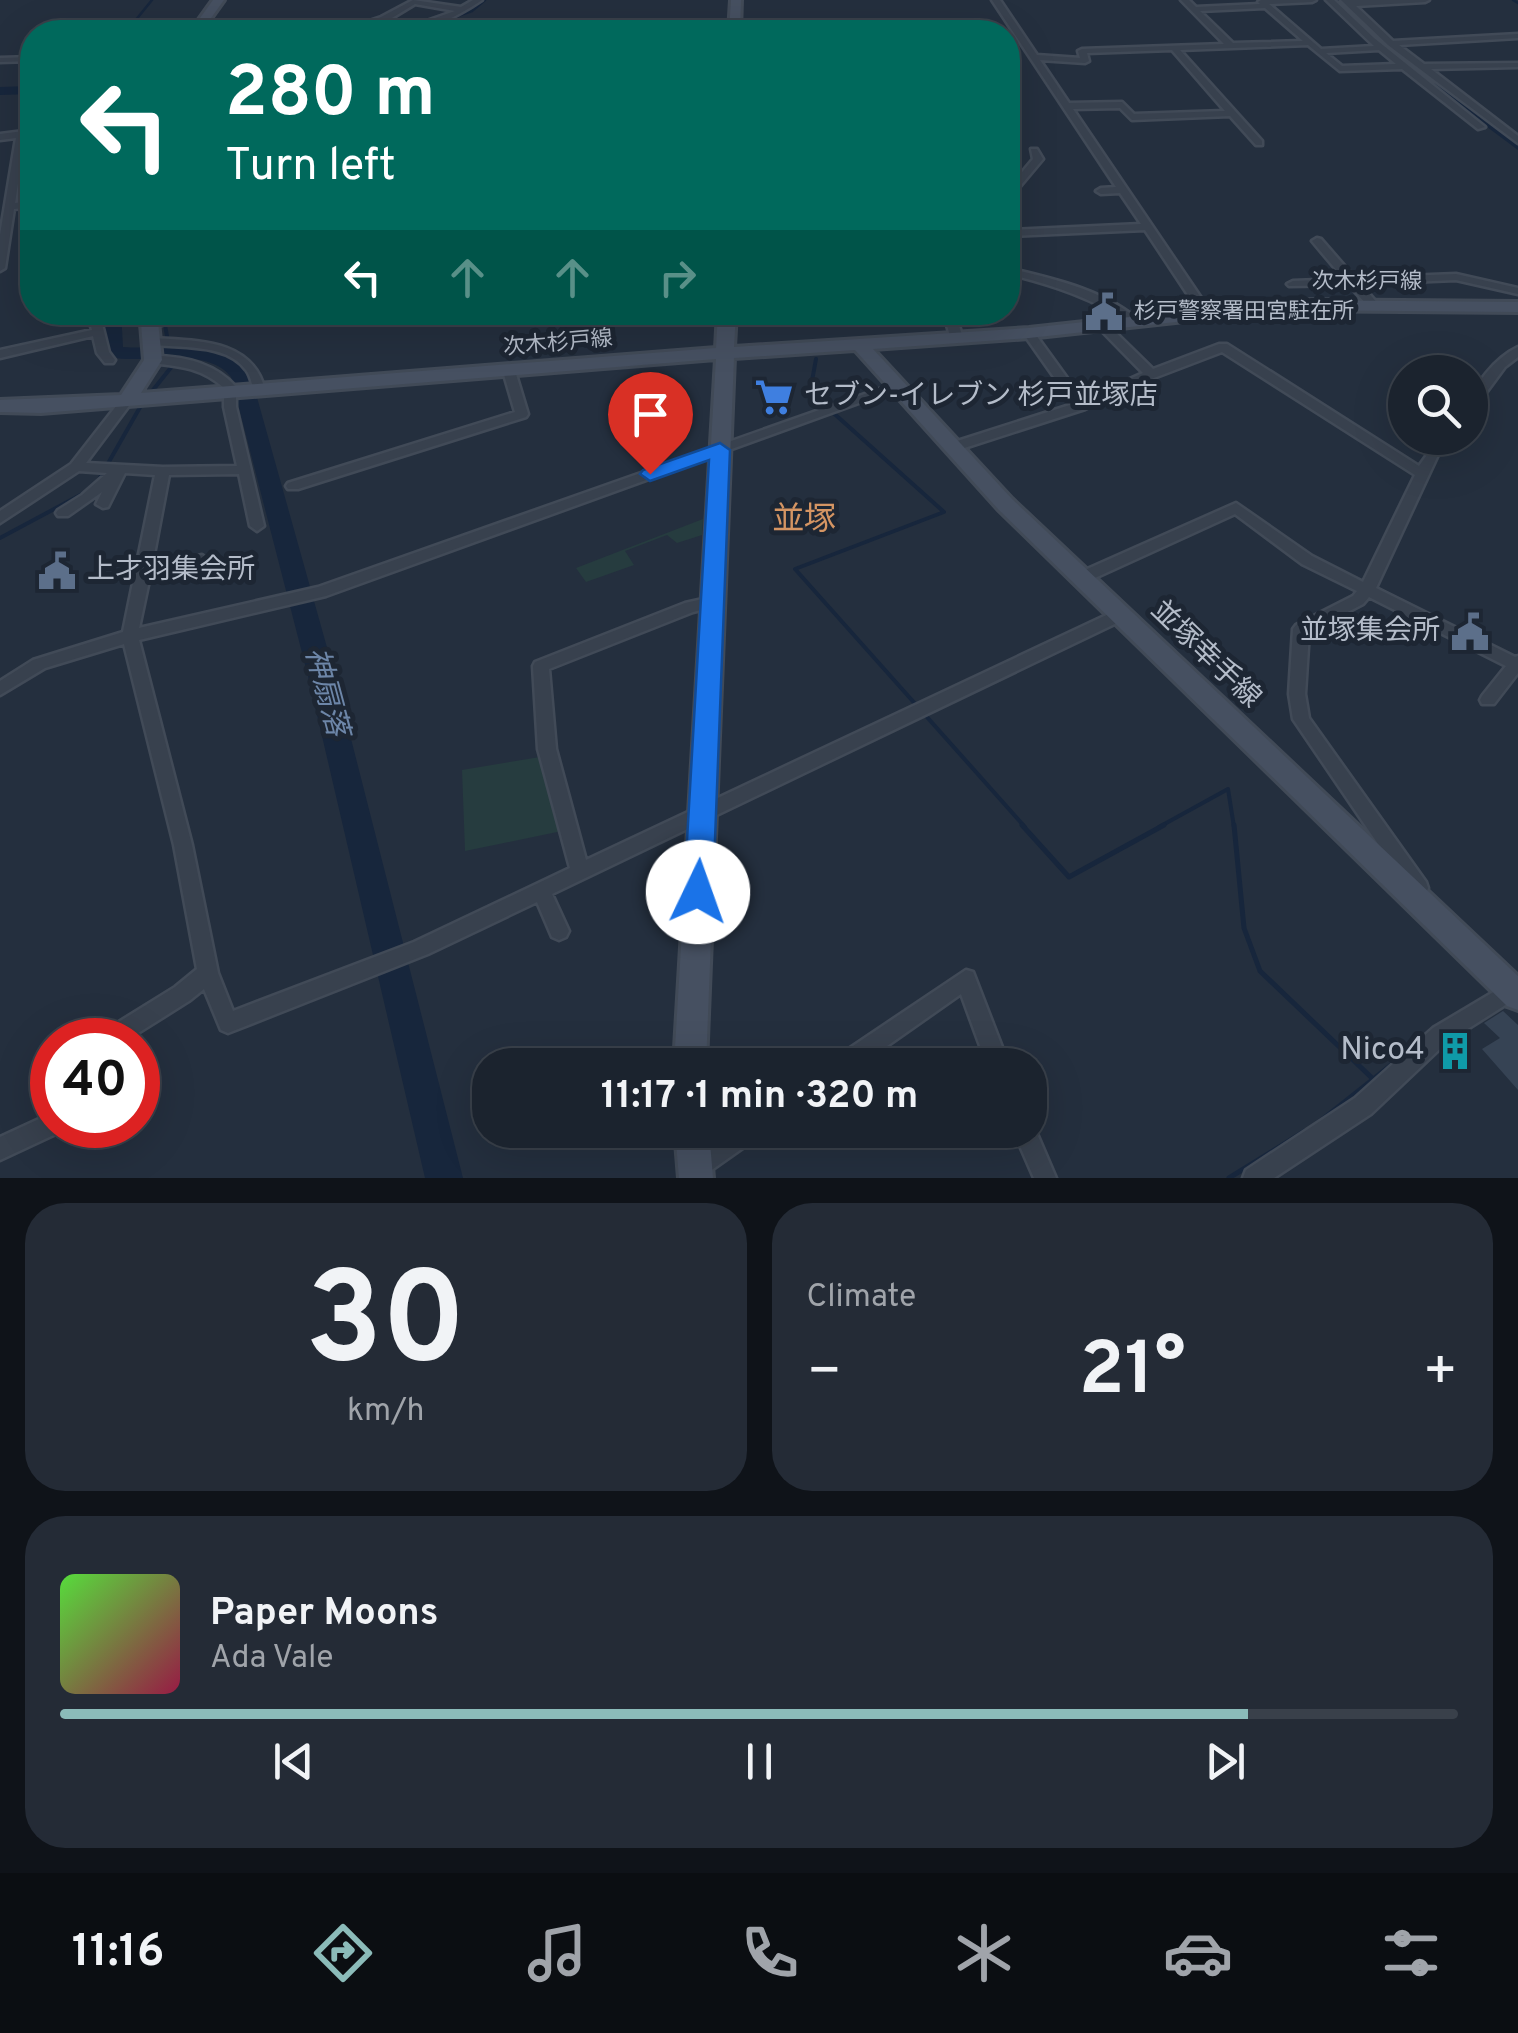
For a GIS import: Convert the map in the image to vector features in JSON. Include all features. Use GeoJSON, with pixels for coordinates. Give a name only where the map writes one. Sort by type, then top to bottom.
{"type":"FeatureCollection","features":[{"type":"Feature","properties":{"kind":"main road","name":"次木杉戸線"},"geometry":{"type":"LineString","coordinates":[[230,392],[1029,334],[1286,305],[1518,306]]}},
{"type":"Feature","properties":{"kind":"main road"},"geometry":{"type":"LineString","coordinates":[[691,1048],[727,325]]}},
{"type":"Feature","properties":{"kind":"main road"},"geometry":{"type":"LineString","coordinates":[[128,399],[150,335]]}},
{"type":"Feature","properties":{"kind":"main road","name":"並塚幸手線"},"geometry":{"type":"LineString","coordinates":[[861,346],[953,448],[1082,578],[1515,992]]}},
{"type":"Feature","properties":{"kind":"main road"},"geometry":{"type":"LineString","coordinates":[[0,406],[41,407],[230,392]]}},
{"type":"Feature","properties":{"kind":"main road"},"geometry":{"type":"LineString","coordinates":[[693,1148],[695,1173]]}},
{"type":"Feature","properties":{"kind":"street"},"geometry":{"type":"LineString","coordinates":[[434,20],[492,0]]}},
{"type":"Feature","properties":{"kind":"street"},"geometry":{"type":"LineString","coordinates":[[1186,0],[1232,46]]}},
{"type":"Feature","properties":{"kind":"street"},"geometry":{"type":"LineString","coordinates":[[1312,0],[1262,2],[1340,69],[1404,66]]}},
{"type":"Feature","properties":{"kind":"street"},"geometry":{"type":"LineString","coordinates":[[1330,0],[1386,45],[1422,67],[1490,126],[1518,124]]}},
{"type":"Feature","properties":{"kind":"street"},"geometry":{"type":"LineString","coordinates":[[1347,2],[1426,0]]}},
{"type":"Feature","properties":{"kind":"street"},"geometry":{"type":"LineString","coordinates":[[381,20],[416,1],[474,6]]}},
{"type":"Feature","properties":{"kind":"street"},"geometry":{"type":"LineString","coordinates":[[1347,2],[1404,66],[1490,126],[1518,140]]}},
{"type":"Feature","properties":{"kind":"street"},"geometry":{"type":"LineString","coordinates":[[442,20],[474,6]]}},
{"type":"Feature","properties":{"kind":"street"},"geometry":{"type":"LineString","coordinates":[[1194,9],[1267,6]]}},
{"type":"Feature","properties":{"kind":"street"},"geometry":{"type":"LineString","coordinates":[[1020,36],[1206,314]]}},
{"type":"Feature","properties":{"kind":"street"},"geometry":{"type":"LineString","coordinates":[[1319,51],[1518,36]]}},
{"type":"Feature","properties":{"kind":"street"},"geometry":{"type":"LineString","coordinates":[[1034,57],[1086,61],[1082,50],[1310,44]]}},
{"type":"Feature","properties":{"kind":"street"},"geometry":{"type":"LineString","coordinates":[[1174,48],[1259,144]]}},
{"type":"Feature","properties":{"kind":"street"},"geometry":{"type":"LineString","coordinates":[[1422,67],[1518,65]]}},
{"type":"Feature","properties":{"kind":"street"},"geometry":{"type":"LineString","coordinates":[[1067,106],[1122,104],[1132,116],[1232,113]]}},
{"type":"Feature","properties":{"kind":"street"},"geometry":{"type":"LineString","coordinates":[[1020,181],[1038,159],[1034,152]]}},
{"type":"Feature","properties":{"kind":"street"},"geometry":{"type":"LineString","coordinates":[[0,268],[1,239],[20,154]]}},
{"type":"Feature","properties":{"kind":"street"},"geometry":{"type":"LineString","coordinates":[[0,171],[15,169]]}},
{"type":"Feature","properties":{"kind":"street"},"geometry":{"type":"LineString","coordinates":[[1101,191],[1124,190]]}},
{"type":"Feature","properties":{"kind":"street"},"geometry":{"type":"LineString","coordinates":[[9,207],[20,206]]}},
{"type":"Feature","properties":{"kind":"street"},"geometry":{"type":"LineString","coordinates":[[1020,233],[1150,228]]}},
{"type":"Feature","properties":{"kind":"street"},"geometry":{"type":"LineString","coordinates":[[1317,240],[1372,304]]}},
{"type":"Feature","properties":{"kind":"street"},"geometry":{"type":"LineString","coordinates":[[1020,273],[1064,284],[1136,323]]}},
{"type":"Feature","properties":{"kind":"street"},"geometry":{"type":"LineString","coordinates":[[1293,284],[1456,276],[1518,291]]}},
{"type":"Feature","properties":{"kind":"street"},"geometry":{"type":"LineString","coordinates":[[96,325],[109,360]]}},
{"type":"Feature","properties":{"kind":"street"},"geometry":{"type":"LineString","coordinates":[[176,325],[178,344]]}},
{"type":"Feature","properties":{"kind":"street"},"geometry":{"type":"LineString","coordinates":[[952,325],[956,339]]}},
{"type":"Feature","properties":{"kind":"street"},"geometry":{"type":"LineString","coordinates":[[1103,326],[1152,374]]}},
{"type":"Feature","properties":{"kind":"street"},"geometry":{"type":"LineString","coordinates":[[0,354],[97,332]]}},
{"type":"Feature","properties":{"kind":"street"},"geometry":{"type":"LineString","coordinates":[[1029,334],[1081,406]]}},
{"type":"Feature","properties":{"kind":"street"},"geometry":{"type":"LineString","coordinates":[[150,335],[243,362],[253,371],[259,390]]}},
{"type":"Feature","properties":{"kind":"street"},"geometry":{"type":"LineString","coordinates":[[150,335],[166,359],[210,371],[225,381],[257,526]]}},
{"type":"Feature","properties":{"kind":"street"},"geometry":{"type":"LineString","coordinates":[[953,448],[1081,406],[1223,347],[1424,475]]}},
{"type":"Feature","properties":{"kind":"street"},"geometry":{"type":"LineString","coordinates":[[1488,386],[1517,353]]}},
{"type":"Feature","properties":{"kind":"street"},"geometry":{"type":"LineString","coordinates":[[293,486],[522,414],[509,371]]}},
{"type":"Feature","properties":{"kind":"street"},"geometry":{"type":"LineString","coordinates":[[0,689],[40,664],[130,636],[321,592],[897,387]]}},
{"type":"Feature","properties":{"kind":"street"},"geometry":{"type":"LineString","coordinates":[[0,518],[76,467],[128,399]]}},
{"type":"Feature","properties":{"kind":"street"},"geometry":{"type":"LineString","coordinates":[[1432,455],[1368,590],[1358,600],[1301,628],[1297,694],[1302,719],[1446,927]]}},
{"type":"Feature","properties":{"kind":"street"},"geometry":{"type":"LineString","coordinates":[[76,467],[244,470]]}},
{"type":"Feature","properties":{"kind":"street"},"geometry":{"type":"LineString","coordinates":[[103,504],[120,475],[119,469]]}},
{"type":"Feature","properties":{"kind":"street"},"geometry":{"type":"LineString","coordinates":[[63,513],[87,498],[119,469]]}},
{"type":"Feature","properties":{"kind":"street"},"geometry":{"type":"LineString","coordinates":[[162,471],[130,636],[183,845],[208,973],[228,1023],[422,948],[1120,614]]}},
{"type":"Feature","properties":{"kind":"street"},"geometry":{"type":"LineString","coordinates":[[1082,578],[1236,508],[1306,560],[1517,663],[1488,700]]}},
{"type":"Feature","properties":{"kind":"street"},"geometry":{"type":"LineString","coordinates":[[142,572],[202,560]]}},
{"type":"Feature","properties":{"kind":"street"},"geometry":{"type":"LineString","coordinates":[[580,871],[546,749],[541,666],[690,607],[712,602]]}},
{"type":"Feature","properties":{"kind":"street"},"geometry":{"type":"LineString","coordinates":[[542,890],[559,931]]}},
{"type":"Feature","properties":{"kind":"street"},"geometry":{"type":"LineString","coordinates":[[143,1018],[208,973]]}},
{"type":"Feature","properties":{"kind":"street"},"geometry":{"type":"LineString","coordinates":[[867,1048],[966,979],[992,1048]]}},
{"type":"Feature","properties":{"kind":"street"},"geometry":{"type":"LineString","coordinates":[[1254,1178],[1364,1106],[1440,1035],[1515,992]]}},
{"type":"Feature","properties":{"kind":"street"},"geometry":{"type":"LineString","coordinates":[[0,1149],[30,1135]]}},
{"type":"Feature","properties":{"kind":"street"},"geometry":{"type":"LineString","coordinates":[[695,1173],[726,1148]]}},
{"type":"Feature","properties":{"kind":"street"},"geometry":{"type":"LineString","coordinates":[[1032,1148],[1044,1178]]}},
{"type":"Feature","properties":{"kind":"green space"},"geometry":{"type":"Polygon","coordinates":[[[703,519],[702,535],[677,543],[667,535],[625,551],[634,565],[586,582],[576,568],[703,519]]]}},
{"type":"Feature","properties":{"kind":"green space"},"geometry":{"type":"Polygon","coordinates":[[[540,757],[562,831],[465,851],[462,770],[540,757]]]}},
{"type":"Feature","properties":{"kind":"building"},"geometry":{"type":"Polygon","coordinates":[[[1503,1011],[1518,1025],[1518,1090],[1482,1049],[1500,1038],[1484,1023],[1503,1011]]]}},
{"type":"Feature","properties":{"kind":"waterway"},"geometry":{"type":"LineString","coordinates":[[136,20],[152,0]]}},
{"type":"Feature","properties":{"kind":"waterway"},"geometry":{"type":"LineString","coordinates":[[446,20],[472,11],[485,0]]}},
{"type":"Feature","properties":{"kind":"waterway"},"geometry":{"type":"LineString","coordinates":[[1334,0],[1374,36],[1518,145]]}},
{"type":"Feature","properties":{"kind":"waterway"},"geometry":{"type":"LineString","coordinates":[[1513,0],[1518,3]]}},
{"type":"Feature","properties":{"kind":"waterway","name":"神扇落"},"geometry":{"type":"LineString","coordinates":[[0,91],[20,90]]}},
{"type":"Feature","properties":{"kind":"waterway","name":"神扇落"},"geometry":{"type":"LineString","coordinates":[[111,325],[110,344],[117,353],[204,356],[233,366],[241,376],[321,676],[444,1178]]}},
{"type":"Feature","properties":{"kind":"waterway"},"geometry":{"type":"LineString","coordinates":[[149,395],[177,360],[170,352],[165,325]]}},
{"type":"Feature","properties":{"kind":"waterway"},"geometry":{"type":"LineString","coordinates":[[816,359],[810,392],[944,512],[795,569],[1025,827]]}},
{"type":"Feature","properties":{"kind":"waterway"},"geometry":{"type":"LineString","coordinates":[[98,481],[143,402]]}},
{"type":"Feature","properties":{"kind":"waterway"},"geometry":{"type":"LineString","coordinates":[[0,538],[84,493]]}},
{"type":"Feature","properties":{"kind":"waterway"},"geometry":{"type":"LineString","coordinates":[[1159,827],[1228,789],[1234,827]]}},
{"type":"Feature","properties":{"kind":"waterway"},"geometry":{"type":"LineString","coordinates":[[1022,825],[1069,877],[1164,825]]}},
{"type":"Feature","properties":{"kind":"waterway"},"geometry":{"type":"LineString","coordinates":[[1234,825],[1244,928],[1260,971],[1372,1078]]}},
{"type":"Feature","properties":{"kind":"waterway"},"geometry":{"type":"LineString","coordinates":[[1318,1123],[1400,1058]]}},
{"type":"Feature","properties":{"kind":"waterway"},"geometry":{"type":"LineString","coordinates":[[1229,1178],[1305,1131]]}},
{"type":"Feature","properties":{"kind":"place","name":"杉戸警察署田宮駐在所"},"geometry":{"type":"Point","coordinates":[1104,312]}},
{"type":"Feature","properties":{"kind":"place","name":"セブン-イレブン 杉戸並塚店"},"geometry":{"type":"Point","coordinates":[774,397]}},
{"type":"Feature","properties":{"kind":"place","name":"上才羽集会所"},"geometry":{"type":"Point","coordinates":[57,571]}},
{"type":"Feature","properties":{"kind":"place","name":"並塚集会所"},"geometry":{"type":"Point","coordinates":[1470,632]}},
{"type":"Feature","properties":{"kind":"place","name":"Nico4"},"geometry":{"type":"Point","coordinates":[1455,1051]}},
{"type":"Feature","properties":{"kind":"district","name":"並塚"},"geometry":{"type":"Point","coordinates":[804,521]}},
{"type":"Feature","properties":{"kind":"route"},"geometry":{"type":"LineString","coordinates":[[650,474],[720,450],[698,892]]}}]}
